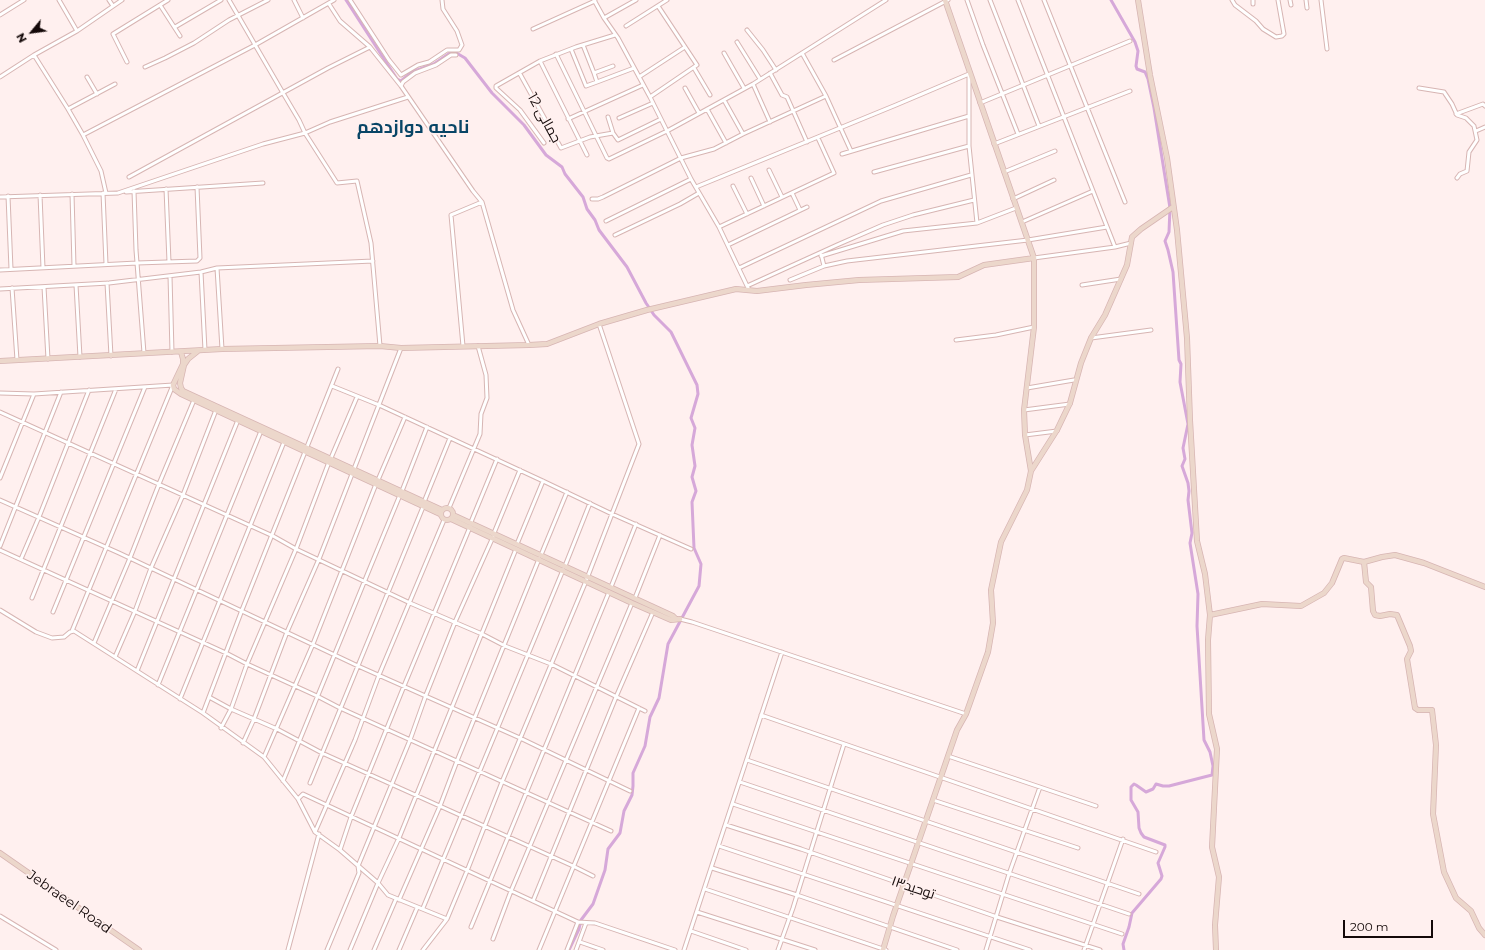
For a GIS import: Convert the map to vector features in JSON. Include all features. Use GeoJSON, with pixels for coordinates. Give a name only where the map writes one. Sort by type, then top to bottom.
{"type":"FeatureCollection","features":[{"type":"Feature","properties":{"kind":"street"},"geometry":{"type":"LineString","coordinates":[[0,15],[24,0]]}},
{"type":"Feature","properties":{"kind":"street"},"geometry":{"type":"LineString","coordinates":[[59,0],[77,31]]}},
{"type":"Feature","properties":{"kind":"street"},"geometry":{"type":"LineString","coordinates":[[109,0],[113,6]]}},
{"type":"Feature","properties":{"kind":"street"},"geometry":{"type":"LineString","coordinates":[[0,77],[34,55],[77,31],[122,0]]}},
{"type":"Feature","properties":{"kind":"street"},"geometry":{"type":"LineString","coordinates":[[127,62],[113,34],[168,0]]}},
{"type":"Feature","properties":{"kind":"street"},"geometry":{"type":"LineString","coordinates":[[175,28],[220,0]]}},
{"type":"Feature","properties":{"kind":"street"},"geometry":{"type":"LineString","coordinates":[[229,0],[299,120],[305,133],[337,183],[357,181],[371,243],[380,346]]}},
{"type":"Feature","properties":{"kind":"street"},"geometry":{"type":"LineString","coordinates":[[145,67],[194,43],[238,16],[268,0]]}},
{"type":"Feature","properties":{"kind":"street"},"geometry":{"type":"LineString","coordinates":[[294,0],[303,18]]}},
{"type":"Feature","properties":{"kind":"street"},"geometry":{"type":"LineString","coordinates":[[83,135],[255,45],[334,0]]}},
{"type":"Feature","properties":{"kind":"street"},"geometry":{"type":"LineString","coordinates":[[350,0],[389,60],[401,75],[429,62],[447,50],[458,50],[462,45],[457,31],[443,9],[442,0]]}},
{"type":"Feature","properties":{"kind":"street"},"geometry":{"type":"LineString","coordinates":[[604,18],[636,0]]}},
{"type":"Feature","properties":{"kind":"street"},"geometry":{"type":"LineString","coordinates":[[626,26],[667,0]]}},
{"type":"Feature","properties":{"kind":"street"},"geometry":{"type":"LineString","coordinates":[[556,54],[608,159],[667,131],[753,84],[886,0]]}},
{"type":"Feature","properties":{"kind":"street"},"geometry":{"type":"LineString","coordinates":[[834,60],[946,0],[969,74],[1034,258],[1034,327],[1024,410],[1025,435],[1031,471]]}},
{"type":"Feature","properties":{"kind":"street"},"geometry":{"type":"LineString","coordinates":[[966,0],[1018,134]]}},
{"type":"Feature","properties":{"kind":"street"},"geometry":{"type":"LineString","coordinates":[[990,0],[1022,86],[1039,126]]}},
{"type":"Feature","properties":{"kind":"street"},"geometry":{"type":"LineString","coordinates":[[1018,0],[1115,247]]}},
{"type":"Feature","properties":{"kind":"street"},"geometry":{"type":"LineString","coordinates":[[1044,0],[1125,202]]}},
{"type":"Feature","properties":{"kind":"street"},"geometry":{"type":"LineString","coordinates":[[1138,0],[1150,75],[1167,158],[1173,207],[1187,338],[1196,541],[1205,574],[1210,615],[1208,640],[1209,714],[1217,749],[1212,847],[1219,877],[1216,950]]}},
{"type":"Feature","properties":{"kind":"street"},"geometry":{"type":"LineString","coordinates":[[1232,0],[1234,5],[1263,29],[1276,36],[1282,36],[1284,34],[1278,0]]}},
{"type":"Feature","properties":{"kind":"street"},"geometry":{"type":"LineString","coordinates":[[1290,0],[1291,6]]}},
{"type":"Feature","properties":{"kind":"street"},"geometry":{"type":"LineString","coordinates":[[1306,0],[1308,8]]}},
{"type":"Feature","properties":{"kind":"street"},"geometry":{"type":"LineString","coordinates":[[1321,0],[1327,49]]}},
{"type":"Feature","properties":{"kind":"street"},"geometry":{"type":"LineString","coordinates":[[533,29],[595,1],[650,97],[691,179],[719,227],[748,288],[757,291],[859,280],[958,277],[984,265],[1115,247],[1132,243]]}},
{"type":"Feature","properties":{"kind":"street"},"geometry":{"type":"LineString","coordinates":[[329,4],[340,21],[370,47],[401,86],[482,202],[513,310],[529,345]]}},
{"type":"Feature","properties":{"kind":"street"},"geometry":{"type":"LineString","coordinates":[[160,5],[180,36]]}},
{"type":"Feature","properties":{"kind":"street"},"geometry":{"type":"LineString","coordinates":[[650,97],[698,65],[658,6]]}},
{"type":"Feature","properties":{"kind":"street"},"geometry":{"type":"LineString","coordinates":[[748,30],[776,70]]}},
{"type":"Feature","properties":{"kind":"street"},"geometry":{"type":"LineString","coordinates":[[544,143],[520,110],[496,87],[540,61],[556,54],[615,35]]}},
{"type":"Feature","properties":{"kind":"street"},"geometry":{"type":"LineString","coordinates":[[980,103],[1130,41]]}},
{"type":"Feature","properties":{"kind":"street"},"geometry":{"type":"LineString","coordinates":[[738,42],[760,79]]}},
{"type":"Feature","properties":{"kind":"street"},"geometry":{"type":"LineString","coordinates":[[583,45],[597,82]]}},
{"type":"Feature","properties":{"kind":"street"},"geometry":{"type":"LineString","coordinates":[[639,77],[685,46]]}},
{"type":"Feature","properties":{"kind":"street"},"geometry":{"type":"LineString","coordinates":[[129,177],[370,47]]}},
{"type":"Feature","properties":{"kind":"street"},"geometry":{"type":"LineString","coordinates":[[571,49],[586,86],[634,68]]}},
{"type":"Feature","properties":{"kind":"street"},"geometry":{"type":"LineString","coordinates":[[724,53],[744,88]]}},
{"type":"Feature","properties":{"kind":"street"},"geometry":{"type":"LineString","coordinates":[[802,53],[826,96],[851,151]]}},
{"type":"Feature","properties":{"kind":"street"},"geometry":{"type":"LineString","coordinates":[[34,55],[68,109],[101,171],[104,193],[106,264]]}},
{"type":"Feature","properties":{"kind":"street"},"geometry":{"type":"LineString","coordinates":[[401,86],[403,82],[415,73],[436,66],[451,55],[456,55]]}},
{"type":"Feature","properties":{"kind":"street"},"geometry":{"type":"LineString","coordinates":[[540,61],[587,155]]}},
{"type":"Feature","properties":{"kind":"street"},"geometry":{"type":"LineString","coordinates":[[594,73],[614,66]]}},
{"type":"Feature","properties":{"kind":"street"},"geometry":{"type":"LineString","coordinates":[[694,68],[710,95]]}},
{"type":"Feature","properties":{"kind":"street"},"geometry":{"type":"LineString","coordinates":[[770,73],[782,95],[787,98],[794,111],[807,142]]}},
{"type":"Feature","properties":{"kind":"street","name":"جمالی 12"},"geometry":{"type":"LineString","coordinates":[[520,74],[561,148],[596,136],[613,133],[618,140],[661,119]]}},
{"type":"Feature","properties":{"kind":"street"},"geometry":{"type":"LineString","coordinates":[[969,74],[969,146],[977,223]]}},
{"type":"Feature","properties":{"kind":"street"},"geometry":{"type":"LineString","coordinates":[[696,187],[896,106],[969,74]]}},
{"type":"Feature","properties":{"kind":"street"},"geometry":{"type":"LineString","coordinates":[[87,77],[97,94]]}},
{"type":"Feature","properties":{"kind":"street"},"geometry":{"type":"LineString","coordinates":[[68,109],[115,84]]}},
{"type":"Feature","properties":{"kind":"street"},"geometry":{"type":"LineString","coordinates":[[753,84],[770,122]]}},
{"type":"Feature","properties":{"kind":"street"},"geometry":{"type":"LineString","coordinates":[[568,119],[643,85]]}},
{"type":"Feature","properties":{"kind":"street"},"geometry":{"type":"LineString","coordinates":[[685,88],[699,114]]}},
{"type":"Feature","properties":{"kind":"street"},"geometry":{"type":"LineString","coordinates":[[1419,88],[1444,92],[1452,104],[1457,116],[1469,121],[1476,130],[1477,140],[1469,152],[1467,171],[1460,174],[1458,178]]}},
{"type":"Feature","properties":{"kind":"street"},"geometry":{"type":"LineString","coordinates":[[994,144],[1087,106],[1130,91]]}},
{"type":"Feature","properties":{"kind":"street"},"geometry":{"type":"LineString","coordinates":[[592,199],[603,197],[623,185],[681,158],[714,149],[826,96]]}},
{"type":"Feature","properties":{"kind":"street"},"geometry":{"type":"LineString","coordinates":[[118,193],[263,144],[305,133],[330,122],[408,97]]}},
{"type":"Feature","properties":{"kind":"street"},"geometry":{"type":"LineString","coordinates":[[724,100],[743,134]]}},
{"type":"Feature","properties":{"kind":"street"},"geometry":{"type":"LineString","coordinates":[[619,118],[653,103]]}},
{"type":"Feature","properties":{"kind":"street"},"geometry":{"type":"LineString","coordinates":[[1456,114],[1483,104],[1485,106]]}},
{"type":"Feature","properties":{"kind":"street"},"geometry":{"type":"LineString","coordinates":[[707,109],[726,143]]}},
{"type":"Feature","properties":{"kind":"street"},"geometry":{"type":"LineString","coordinates":[[842,154],[968,116]]}},
{"type":"Feature","properties":{"kind":"street"},"geometry":{"type":"LineString","coordinates":[[608,117],[613,133]]}},
{"type":"Feature","properties":{"kind":"street"},"geometry":{"type":"LineString","coordinates":[[1476,130],[1485,127]]}},
{"type":"Feature","properties":{"kind":"street"},"geometry":{"type":"LineString","coordinates":[[719,227],[834,173],[818,138]]}},
{"type":"Feature","properties":{"kind":"street"},"geometry":{"type":"LineString","coordinates":[[874,172],[969,146]]}},
{"type":"Feature","properties":{"kind":"street"},"geometry":{"type":"LineString","coordinates":[[1004,172],[1054,151]]}},
{"type":"Feature","properties":{"kind":"street"},"geometry":{"type":"LineString","coordinates":[[769,170],[782,198]]}},
{"type":"Feature","properties":{"kind":"street"},"geometry":{"type":"LineString","coordinates":[[739,268],[881,200],[972,175]]}},
{"type":"Feature","properties":{"kind":"street"},"geometry":{"type":"LineString","coordinates":[[751,178],[764,206]]}},
{"type":"Feature","properties":{"kind":"street"},"geometry":{"type":"LineString","coordinates":[[606,221],[691,179]]}},
{"type":"Feature","properties":{"kind":"street"},"geometry":{"type":"LineString","coordinates":[[1013,199],[1054,180]]}},
{"type":"Feature","properties":{"kind":"street"},"geometry":{"type":"LineString","coordinates":[[0,197],[118,193],[263,183]]}},
{"type":"Feature","properties":{"kind":"street"},"geometry":{"type":"LineString","coordinates":[[733,186],[747,214]]}},
{"type":"Feature","properties":{"kind":"street"},"geometry":{"type":"LineString","coordinates":[[0,270],[106,264],[197,262],[200,258],[197,187]]}},
{"type":"Feature","properties":{"kind":"street"},"geometry":{"type":"LineString","coordinates":[[166,189],[169,262]]}},
{"type":"Feature","properties":{"kind":"street"},"geometry":{"type":"LineString","coordinates":[[134,191],[138,280],[144,354]]}},
{"type":"Feature","properties":{"kind":"street"},"geometry":{"type":"LineString","coordinates":[[1022,222],[1093,191]]}},
{"type":"Feature","properties":{"kind":"street"},"geometry":{"type":"LineString","coordinates":[[615,234],[680,204],[699,193]]}},
{"type":"Feature","properties":{"kind":"street"},"geometry":{"type":"LineString","coordinates":[[792,193],[800,210]]}},
{"type":"Feature","properties":{"kind":"street"},"geometry":{"type":"LineString","coordinates":[[72,194],[74,266]]}},
{"type":"Feature","properties":{"kind":"street"},"geometry":{"type":"LineString","coordinates":[[40,195],[43,268]]}},
{"type":"Feature","properties":{"kind":"street"},"geometry":{"type":"LineString","coordinates":[[8,196],[12,269]]}},
{"type":"Feature","properties":{"kind":"street"},"geometry":{"type":"LineString","coordinates":[[0,361],[222,349],[380,346],[401,348],[547,344],[599,324],[647,310],[736,289],[748,288],[883,226],[913,215],[974,200]]}},
{"type":"Feature","properties":{"kind":"street"},"geometry":{"type":"LineString","coordinates":[[464,346],[451,215],[482,202]]}},
{"type":"Feature","properties":{"kind":"street"},"geometry":{"type":"LineString","coordinates":[[728,245],[807,207]]}},
{"type":"Feature","properties":{"kind":"street"},"geometry":{"type":"LineString","coordinates":[[705,889],[884,950],[911,863],[957,730],[966,714],[988,652],[993,624],[991,590],[1001,542],[1027,490],[1031,471],[1057,430],[1070,404],[1081,363],[1091,338],[1105,315],[1122,279],[1127,265],[1132,237],[1173,207]]}},
{"type":"Feature","properties":{"kind":"street"},"geometry":{"type":"LineString","coordinates":[[821,254],[903,232],[977,223],[1016,208]]}},
{"type":"Feature","properties":{"kind":"street"},"geometry":{"type":"LineString","coordinates":[[790,280],[824,266],[847,261],[1028,240],[1107,227]]}},
{"type":"Feature","properties":{"kind":"street"},"geometry":{"type":"LineString","coordinates":[[821,254],[824,266]]}},
{"type":"Feature","properties":{"kind":"street"},"geometry":{"type":"LineString","coordinates":[[0,289],[107,284],[201,272],[217,268],[373,261]]}},
{"type":"Feature","properties":{"kind":"street"},"geometry":{"type":"LineString","coordinates":[[217,268],[222,349]]}},
{"type":"Feature","properties":{"kind":"street"},"geometry":{"type":"LineString","coordinates":[[201,272],[205,350]]}},
{"type":"Feature","properties":{"kind":"street"},"geometry":{"type":"LineString","coordinates":[[170,276],[172,352]]}},
{"type":"Feature","properties":{"kind":"street"},"geometry":{"type":"LineString","coordinates":[[1082,285],[1122,279]]}},
{"type":"Feature","properties":{"kind":"street"},"geometry":{"type":"LineString","coordinates":[[107,284],[111,356]]}},
{"type":"Feature","properties":{"kind":"street"},"geometry":{"type":"LineString","coordinates":[[76,285],[80,357]]}},
{"type":"Feature","properties":{"kind":"street"},"geometry":{"type":"LineString","coordinates":[[44,287],[48,359]]}},
{"type":"Feature","properties":{"kind":"street"},"geometry":{"type":"LineString","coordinates":[[12,288],[17,360]]}},
{"type":"Feature","properties":{"kind":"street"},"geometry":{"type":"LineString","coordinates":[[423,950],[447,918],[520,738],[587,579],[639,444],[599,324]]}},
{"type":"Feature","properties":{"kind":"street"},"geometry":{"type":"LineString","coordinates":[[956,340],[996,335],[1034,327]]}},
{"type":"Feature","properties":{"kind":"street"},"geometry":{"type":"LineString","coordinates":[[1091,338],[1151,330]]}},
{"type":"Feature","properties":{"kind":"street"},"geometry":{"type":"LineString","coordinates":[[441,512],[449,508],[480,434],[481,414],[488,392],[486,375],[478,346]]}},
{"type":"Feature","properties":{"kind":"street"},"geometry":{"type":"LineString","coordinates":[[243,743],[254,719],[287,632],[319,559],[401,348]]}},
{"type":"Feature","properties":{"kind":"street"},"geometry":{"type":"LineString","coordinates":[[198,351],[185,363],[180,383],[182,390],[306,450]]}},
{"type":"Feature","properties":{"kind":"street"},"geometry":{"type":"LineString","coordinates":[[0,610],[36,632],[52,638],[64,637],[72,631],[182,364],[183,359],[180,352]]}},
{"type":"Feature","properties":{"kind":"street"},"geometry":{"type":"LineString","coordinates":[[203,714],[242,610],[273,536],[338,369]]}},
{"type":"Feature","properties":{"kind":"street"},"geometry":{"type":"LineString","coordinates":[[1027,388],[1074,380]]}},
{"type":"Feature","properties":{"kind":"street"},"geometry":{"type":"LineString","coordinates":[[0,393],[34,394],[173,385]]}},
{"type":"Feature","properties":{"kind":"street"},"geometry":{"type":"LineString","coordinates":[[173,385],[176,391],[194,400],[284,442],[330,460],[441,512]]}},
{"type":"Feature","properties":{"kind":"street"},"geometry":{"type":"LineString","coordinates":[[332,386],[379,405],[543,480],[612,514],[692,549]]}},
{"type":"Feature","properties":{"kind":"street"},"geometry":{"type":"LineString","coordinates":[[53,612],[145,387]]}},
{"type":"Feature","properties":{"kind":"street"},"geometry":{"type":"LineString","coordinates":[[32,598],[116,389]]}},
{"type":"Feature","properties":{"kind":"street"},"geometry":{"type":"LineString","coordinates":[[21,559],[39,517],[88,390]]}},
{"type":"Feature","properties":{"kind":"street"},"geometry":{"type":"LineString","coordinates":[[0,546],[61,392]]}},
{"type":"Feature","properties":{"kind":"street"},"geometry":{"type":"LineString","coordinates":[[0,478],[34,394]]}},
{"type":"Feature","properties":{"kind":"street"},"geometry":{"type":"LineString","coordinates":[[221,728],[231,709],[247,664],[357,397]]}},
{"type":"Feature","properties":{"kind":"street"},"geometry":{"type":"LineString","coordinates":[[94,643],[194,400]]}},
{"type":"Feature","properties":{"kind":"street"},"geometry":{"type":"LineString","coordinates":[[1024,410],[1070,404]]}},
{"type":"Feature","properties":{"kind":"street"},"geometry":{"type":"LineString","coordinates":[[115,657],[135,611],[151,568],[183,495],[216,410]]}},
{"type":"Feature","properties":{"kind":"street"},"geometry":{"type":"LineString","coordinates":[[0,412],[273,536],[410,603],[434,612],[505,646],[551,664],[645,711]]}},
{"type":"Feature","properties":{"kind":"street"},"geometry":{"type":"LineString","coordinates":[[264,757],[313,644],[377,482],[405,417]]}},
{"type":"Feature","properties":{"kind":"street"},"geometry":{"type":"LineString","coordinates":[[137,671],[238,420]]}},
{"type":"Feature","properties":{"kind":"street"},"geometry":{"type":"LineString","coordinates":[[283,781],[427,427]]}},
{"type":"Feature","properties":{"kind":"street"},"geometry":{"type":"LineString","coordinates":[[1025,435],[1057,430]]}},
{"type":"Feature","properties":{"kind":"street"},"geometry":{"type":"LineString","coordinates":[[158,685],[261,431]]}},
{"type":"Feature","properties":{"kind":"street"},"geometry":{"type":"LineString","coordinates":[[310,782],[450,438]]}},
{"type":"Feature","properties":{"kind":"street"},"geometry":{"type":"LineString","coordinates":[[180,699],[284,442]]}},
{"type":"Feature","properties":{"kind":"street"},"geometry":{"type":"LineString","coordinates":[[340,850],[351,817],[496,459]]}},
{"type":"Feature","properties":{"kind":"street"},"geometry":{"type":"LineString","coordinates":[[327,950],[359,873],[358,866],[373,827],[410,740],[455,622],[494,535],[520,470]]}},
{"type":"Feature","properties":{"kind":"street"},"geometry":{"type":"LineString","coordinates":[[350,950],[416,795],[543,480]]}},
{"type":"Feature","properties":{"kind":"street"},"geometry":{"type":"LineString","coordinates":[[374,950],[440,806],[456,761],[505,646],[567,492]]}},
{"type":"Feature","properties":{"kind":"street"},"geometry":{"type":"LineString","coordinates":[[0,500],[197,589],[358,666],[451,706],[630,791]]}},
{"type":"Feature","properties":{"kind":"street"},"geometry":{"type":"LineString","coordinates":[[423,908],[590,503]]}},
{"type":"Feature","properties":{"kind":"street"},"geometry":{"type":"LineString","coordinates":[[449,508],[452,512],[452,517]]}},
{"type":"Feature","properties":{"kind":"street"},"geometry":{"type":"LineString","coordinates":[[441,512],[441,517],[444,520]]}},
{"type":"Feature","properties":{"kind":"street"},"geometry":{"type":"LineString","coordinates":[[452,517],[564,568],[653,612],[671,620],[678,619]]}},
{"type":"Feature","properties":{"kind":"street"},"geometry":{"type":"LineString","coordinates":[[444,520],[448,521],[452,517]]}},
{"type":"Feature","properties":{"kind":"street"},"geometry":{"type":"LineString","coordinates":[[288,950],[317,833],[379,675],[444,520]]}},
{"type":"Feature","properties":{"kind":"street"},"geometry":{"type":"LineString","coordinates":[[471,927],[527,794],[636,524]]}},
{"type":"Feature","properties":{"kind":"street"},"geometry":{"type":"LineString","coordinates":[[493,939],[511,891],[660,535]]}},
{"type":"Feature","properties":{"kind":"street"},"geometry":{"type":"LineString","coordinates":[[0,550],[226,653],[340,708],[611,831]]}},
{"type":"Feature","properties":{"kind":"street"},"geometry":{"type":"LineString","coordinates":[[1210,615],[1262,604],[1301,606],[1324,593],[1332,583],[1342,559],[1344,558],[1364,562],[1382,556],[1395,555],[1424,562],[1485,587]]}},
{"type":"Feature","properties":{"kind":"street"},"geometry":{"type":"LineString","coordinates":[[1364,562],[1366,582],[1371,587],[1373,611],[1375,615],[1397,615],[1410,646],[1410,651],[1407,658],[1415,708],[1418,710],[1432,710],[1436,745],[1433,814],[1444,872],[1456,898],[1471,912],[1479,928],[1485,935]]}},
{"type":"Feature","properties":{"kind":"street"},"geometry":{"type":"LineString","coordinates":[[633,601],[678,619],[692,622],[966,714]]}},
{"type":"Feature","properties":{"kind":"street"},"geometry":{"type":"LineString","coordinates":[[533,902],[616,697],[653,612]]}},
{"type":"Feature","properties":{"kind":"street"},"geometry":{"type":"LineString","coordinates":[[72,631],[94,643],[203,714],[264,757],[298,799],[317,833],[340,850],[378,883],[388,895],[417,908],[423,908],[447,918]]}},
{"type":"Feature","properties":{"kind":"street"},"geometry":{"type":"LineString","coordinates":[[684,950],[782,652]]}},
{"type":"Feature","properties":{"kind":"street"},"geometry":{"type":"LineString","coordinates":[[209,697],[231,709],[300,740],[322,753],[345,762],[593,876]]}},
{"type":"Feature","properties":{"kind":"street"},"geometry":{"type":"LineString","coordinates":[[539,950],[639,708]]}},
{"type":"Feature","properties":{"kind":"street"},"geometry":{"type":"LineString","coordinates":[[761,715],[1123,839],[1156,852]]}},
{"type":"Feature","properties":{"kind":"street"},"geometry":{"type":"LineString","coordinates":[[778,950],[797,895],[844,744]]}},
{"type":"Feature","properties":{"kind":"street"},"geometry":{"type":"LineString","coordinates":[[948,756],[1096,806]]}},
{"type":"Feature","properties":{"kind":"street"},"geometry":{"type":"LineString","coordinates":[[747,760],[1139,894]]}},
{"type":"Feature","properties":{"kind":"street"},"geometry":{"type":"LineString","coordinates":[[740,782],[1129,914]]}},
{"type":"Feature","properties":{"kind":"street"},"geometry":{"type":"LineString","coordinates":[[986,950],[1017,852],[1040,787]]}},
{"type":"Feature","properties":{"kind":"street"},"geometry":{"type":"LineString","coordinates":[[298,799],[303,794],[578,922],[595,923],[675,950]]}},
{"type":"Feature","properties":{"kind":"street"},"geometry":{"type":"LineString","coordinates":[[933,800],[1078,848]]}},
{"type":"Feature","properties":{"kind":"street"},"geometry":{"type":"LineString","coordinates":[[733,804],[1122,934]]}},
{"type":"Feature","properties":{"kind":"street","name":"توحید۱۳"},"geometry":{"type":"LineString","coordinates":[[726,825],[810,852],[997,917],[1100,950]]}},
{"type":"Feature","properties":{"kind":"street"},"geometry":{"type":"LineString","coordinates":[[1084,950],[1123,839]]}},
{"type":"Feature","properties":{"kind":"street"},"geometry":{"type":"LineString","coordinates":[[719,846],[1030,950]]}},
{"type":"Feature","properties":{"kind":"street","name":"Jebraeel Road"},"geometry":{"type":"LineString","coordinates":[[0,853],[139,950]]}},
{"type":"Feature","properties":{"kind":"street"},"geometry":{"type":"LineString","coordinates":[[712,868],[797,895],[957,950]]}},
{"type":"Feature","properties":{"kind":"street"},"geometry":{"type":"LineString","coordinates":[[399,950],[417,908]]}},
{"type":"Feature","properties":{"kind":"street"},"geometry":{"type":"LineString","coordinates":[[697,912],[815,950]]}},
{"type":"Feature","properties":{"kind":"street"},"geometry":{"type":"LineString","coordinates":[[0,916],[56,950]]}},
{"type":"Feature","properties":{"kind":"street"},"geometry":{"type":"LineString","coordinates":[[567,950],[578,922]]}},
{"type":"Feature","properties":{"kind":"street"},"geometry":{"type":"LineString","coordinates":[[576,950],[586,923]]}},
{"type":"Feature","properties":{"kind":"street"},"geometry":{"type":"LineString","coordinates":[[691,931],[746,950]]}},
{"type":"Feature","properties":{"kind":"street"},"geometry":{"type":"LineString","coordinates":[[580,942],[603,950]]}},
{"type":"Feature","properties":{"kind":"waterway"},"geometry":{"type":"LineString","coordinates":[[346,0],[397,79],[401,81],[412,72],[434,64],[453,51],[465,58],[492,93],[524,125],[546,155],[562,167],[565,174],[583,197],[587,209],[595,220],[599,230],[627,267],[646,303],[654,315],[671,332],[697,385],[698,394],[691,418],[695,428],[692,445],[695,466],[692,477],[696,491],[692,502],[694,548],[701,564],[699,586],[668,644],[659,698],[650,717],[645,746],[633,773],[632,795],[624,811],[620,833],[608,849],[605,870],[593,904],[581,920],[579,929],[569,950]]}},
{"type":"Feature","properties":{"kind":"waterway"},"geometry":{"type":"LineString","coordinates":[[1111,0],[1135,42],[1138,51],[1137,69],[1145,72],[1148,79],[1170,208],[1169,232],[1165,241],[1173,272],[1179,360],[1181,364],[1180,382],[1188,424],[1183,448],[1185,459],[1182,466],[1188,483],[1188,500],[1192,533],[1190,543],[1198,594],[1197,626],[1204,740],[1210,752],[1213,766],[1212,775],[1169,786],[1156,784],[1153,789],[1146,792],[1134,784],[1131,787],[1131,800],[1138,812],[1139,828],[1141,833],[1144,837],[1165,845],[1165,847],[1158,863],[1162,876],[1161,879],[1132,913],[1123,944],[1124,950]]}},
{"type":"Feature","properties":{"kind":"district","name":"ناحیه دوازدهم"},"geometry":{"type":"Point","coordinates":[413,128]}}]}
